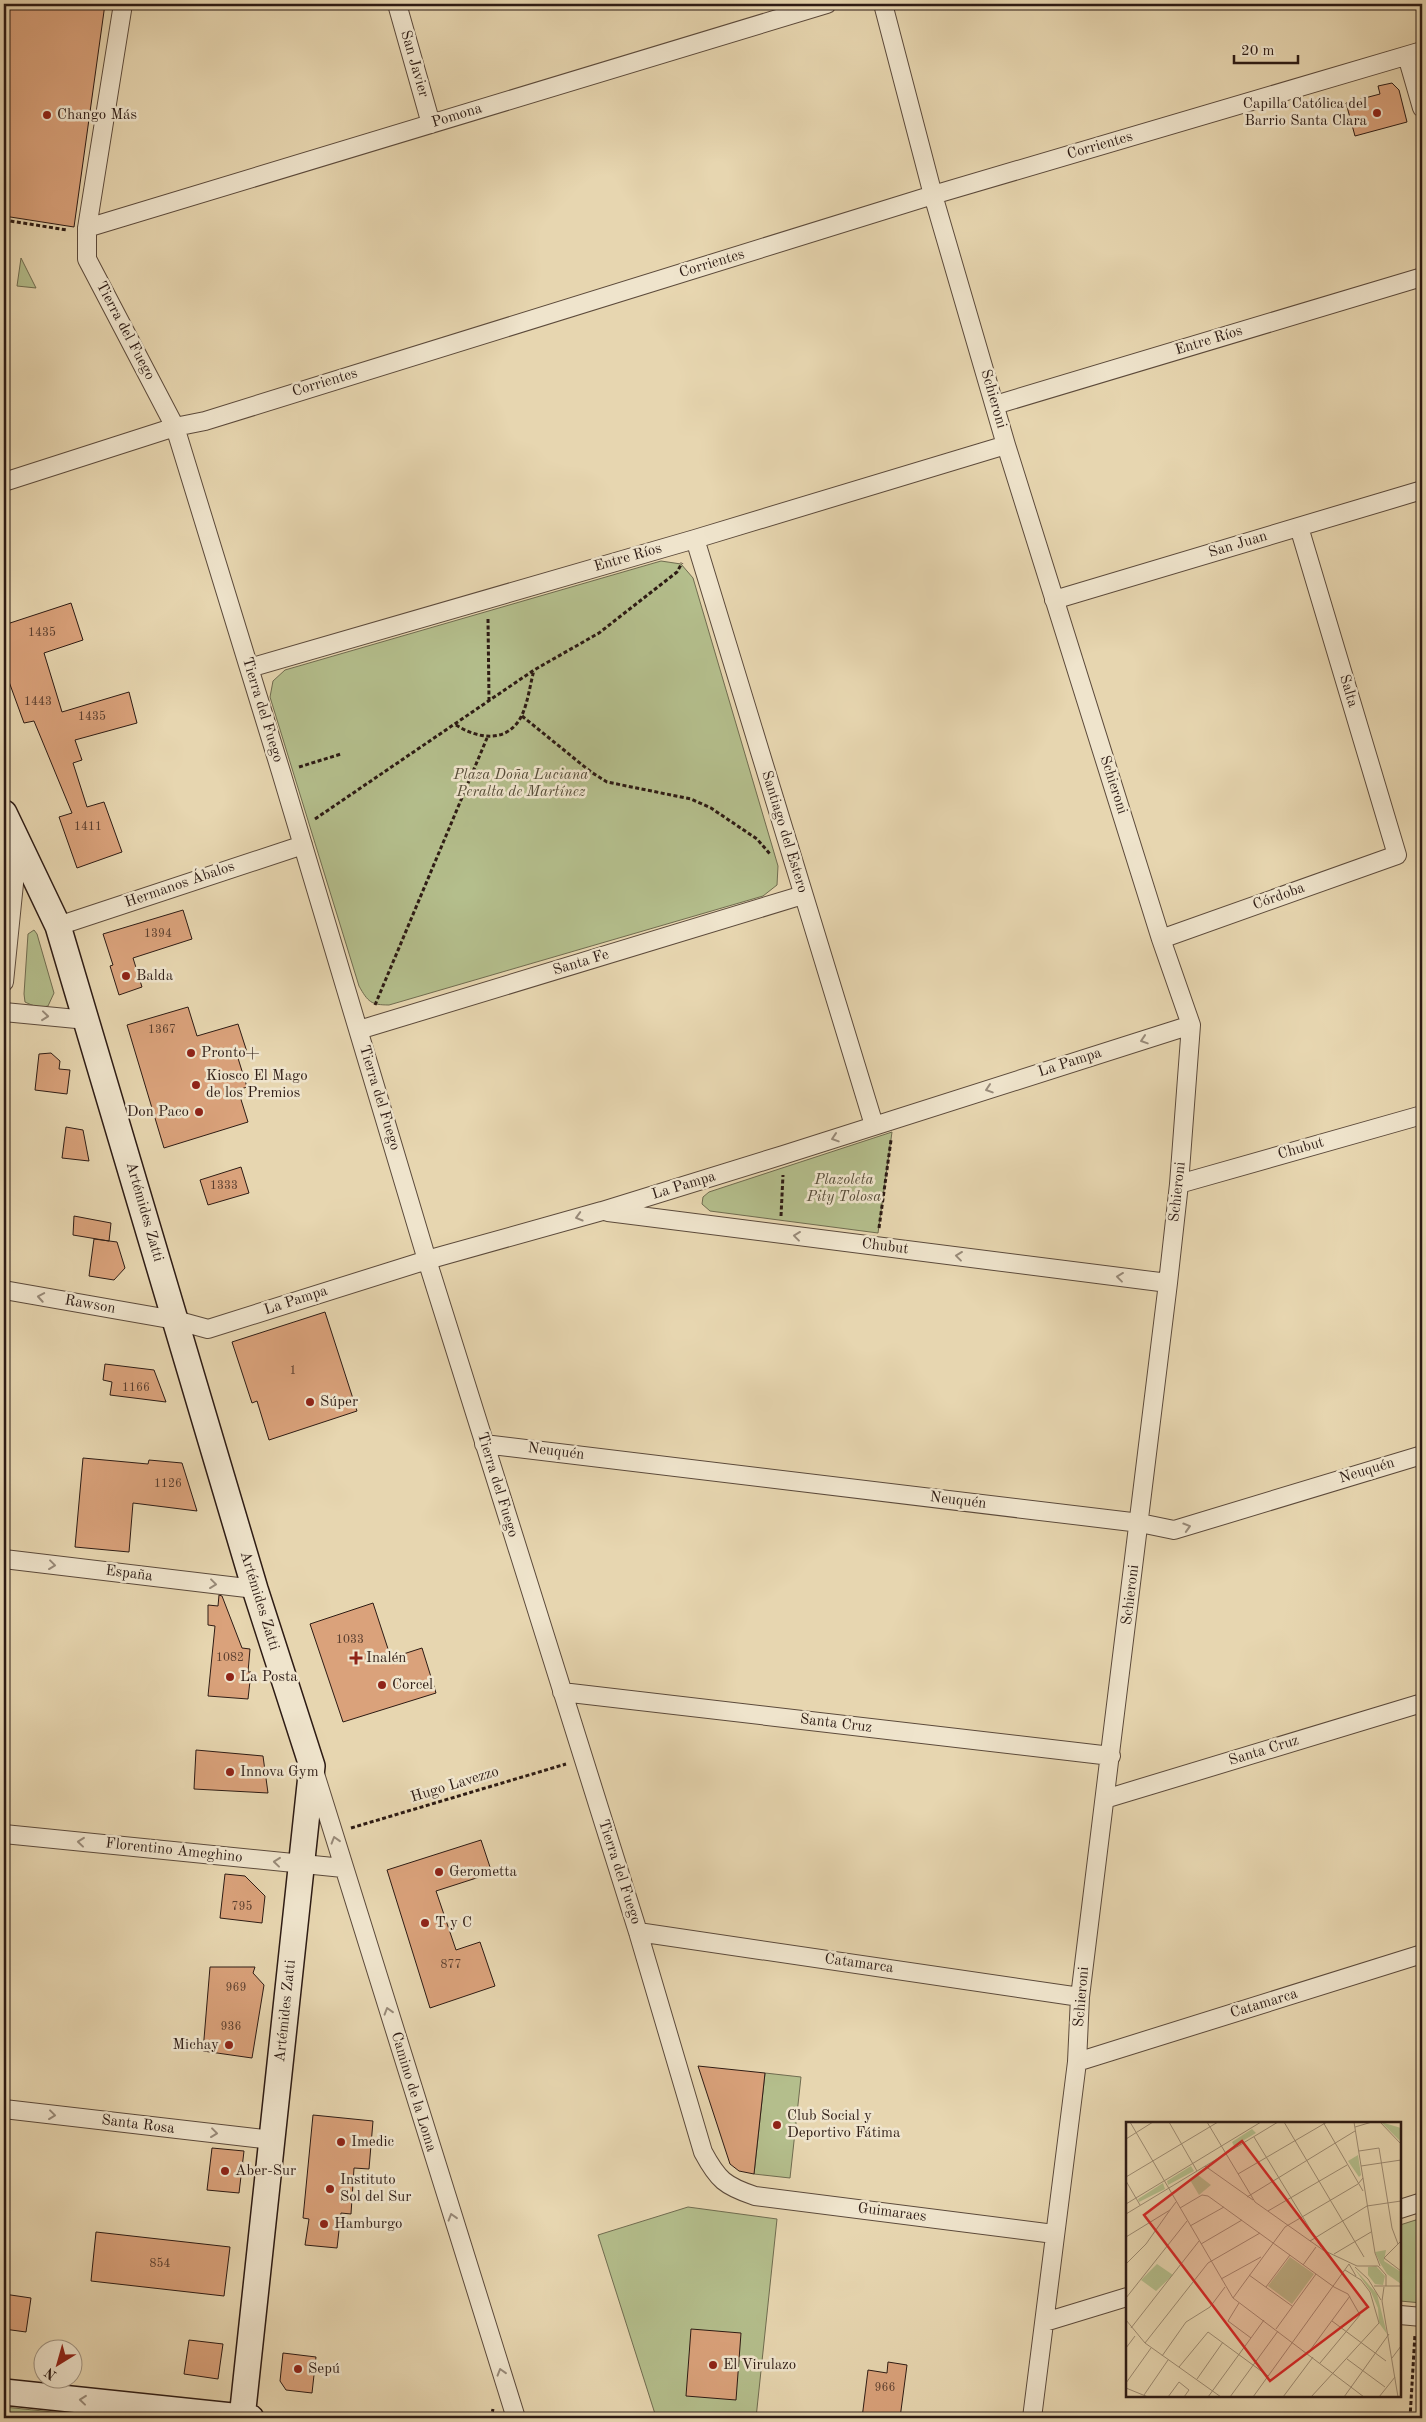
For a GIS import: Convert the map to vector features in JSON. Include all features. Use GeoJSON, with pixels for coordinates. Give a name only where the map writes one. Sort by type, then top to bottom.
{"type":"FeatureCollection","features":[{"type":"Feature","properties":{"kind":"main road","name":"Artémides Zatti"},"geometry":{"type":"LineString","coordinates":[[4,813],[58,926],[254,1589],[312,1766],[272,2140],[245,2418]]}},
{"type":"Feature","properties":{"kind":"main road"},"geometry":{"type":"LineString","coordinates":[[4,2392],[130,2412],[245,2418]]}},
{"type":"Feature","properties":{"kind":"street","name":"Tierra del Fuego"},"geometry":{"type":"LineString","coordinates":[[123,4],[87,232],[87,259],[175,427],[282,772],[300,838],[427,1260],[638,1932],[704,2152],[714,2173],[731,2188]]}},
{"type":"Feature","properties":{"kind":"street","name":"San Javier"},"geometry":{"type":"LineString","coordinates":[[396,4],[431,124]]}},
{"type":"Feature","properties":{"kind":"street","name":"Pomona"},"geometry":{"type":"LineString","coordinates":[[87,232],[431,124],[827,4]]}},
{"type":"Feature","properties":{"kind":"street","name":"Schieroni"},"geometry":{"type":"LineString","coordinates":[[883,4],[933,196],[1006,445],[1161,939],[1191,1025],[1179,1184],[1168,1283],[1106,1799],[1080,1997],[1077,2062],[1032,2418]]}},
{"type":"Feature","properties":{"kind":"street","name":"Corrientes"},"geometry":{"type":"LineString","coordinates":[[4,482],[175,427],[214,418],[933,196],[1415,54]]}},
{"type":"Feature","properties":{"kind":"street"},"geometry":{"type":"LineString","coordinates":[[1415,54],[1422,108]]}},
{"type":"Feature","properties":{"kind":"street","name":"Entre Ríos"},"geometry":{"type":"LineString","coordinates":[[995,405],[1422,277]]}},
{"type":"Feature","properties":{"kind":"street","name":"Entre Ríos"},"geometry":{"type":"LineString","coordinates":[[250,668],[696,539],[1006,445]]}},
{"type":"Feature","properties":{"kind":"street","name":"San Juan"},"geometry":{"type":"LineString","coordinates":[[1054,600],[1422,490]]}},
{"type":"Feature","properties":{"kind":"street","name":"Salta"},"geometry":{"type":"LineString","coordinates":[[1299,527],[1397,855]]}},
{"type":"Feature","properties":{"kind":"street","name":"Santiago del Estero"},"geometry":{"type":"LineString","coordinates":[[696,539],[874,1125]]}},
{"type":"Feature","properties":{"kind":"street","name":"Hermanos Ábalos"},"geometry":{"type":"LineString","coordinates":[[58,926],[300,838]]}},
{"type":"Feature","properties":{"kind":"street"},"geometry":{"type":"LineString","coordinates":[[4,982],[18,841]]}},
{"type":"Feature","properties":{"kind":"street","name":"Córdoba"},"geometry":{"type":"LineString","coordinates":[[1161,939],[1397,855]]}},
{"type":"Feature","properties":{"kind":"street","name":"Santa Fe"},"geometry":{"type":"LineString","coordinates":[[358,1030],[804,895]]}},
{"type":"Feature","properties":{"kind":"street"},"geometry":{"type":"LineString","coordinates":[[4,1012],[87,1020]]}},
{"type":"Feature","properties":{"kind":"street","name":"La Pampa"},"geometry":{"type":"LineString","coordinates":[[176,1320],[208,1329],[427,1260],[602,1211],[1191,1025]]}},
{"type":"Feature","properties":{"kind":"street","name":"Chubut"},"geometry":{"type":"LineString","coordinates":[[1179,1184],[1422,1115]]}},
{"type":"Feature","properties":{"kind":"street","name":"Chubut"},"geometry":{"type":"LineString","coordinates":[[602,1211],[1168,1283]]}},
{"type":"Feature","properties":{"kind":"street","name":"Rawson"},"geometry":{"type":"LineString","coordinates":[[4,1290],[176,1320]]}},
{"type":"Feature","properties":{"kind":"street","name":"Neuquén"},"geometry":{"type":"LineString","coordinates":[[484,1444],[1140,1523],[1174,1530],[1422,1454]]}},
{"type":"Feature","properties":{"kind":"street","name":"España"},"geometry":{"type":"LineString","coordinates":[[4,1559],[254,1589]]}},
{"type":"Feature","properties":{"kind":"street","name":"Santa Cruz"},"geometry":{"type":"LineString","coordinates":[[562,1692],[1111,1756]]}},
{"type":"Feature","properties":{"kind":"street","name":"Santa Cruz"},"geometry":{"type":"LineString","coordinates":[[1106,1799],[1422,1703]]}},
{"type":"Feature","properties":{"kind":"street","name":"Camino de la Loma"},"geometry":{"type":"LineString","coordinates":[[312,1766],[516,2418]]}},
{"type":"Feature","properties":{"kind":"street","name":"Florentino Ameghino"},"geometry":{"type":"LineString","coordinates":[[4,1834],[343,1868]]}},
{"type":"Feature","properties":{"kind":"street","name":"Catamarca"},"geometry":{"type":"LineString","coordinates":[[638,1932],[1080,1997]]}},
{"type":"Feature","properties":{"kind":"street","name":"Catamarca"},"geometry":{"type":"LineString","coordinates":[[1077,2062],[1422,1954]]}},
{"type":"Feature","properties":{"kind":"street","name":"Santa Rosa"},"geometry":{"type":"LineString","coordinates":[[4,2109],[272,2140]]}},
{"type":"Feature","properties":{"kind":"street","name":"Guimaraes"},"geometry":{"type":"LineString","coordinates":[[731,2188],[755,2196],[1054,2234]]}},
{"type":"Feature","properties":{"kind":"street"},"geometry":{"type":"LineString","coordinates":[[1401,2209],[1422,2202]]}},
{"type":"Feature","properties":{"kind":"street"},"geometry":{"type":"LineString","coordinates":[[1044,2322],[1126,2297]]}},
{"type":"Feature","properties":{"kind":"path"},"geometry":{"type":"LineString","coordinates":[[4,220],[87,232]]}},
{"type":"Feature","properties":{"kind":"path"},"geometry":{"type":"LineString","coordinates":[[300,838],[489,701],[534,670],[598,632],[677,572],[696,539]]}},
{"type":"Feature","properties":{"kind":"path"},"geometry":{"type":"LineString","coordinates":[[483,600],[488,618],[489,701]]}},
{"type":"Feature","properties":{"kind":"path"},"geometry":{"type":"LineString","coordinates":[[456,725],[486,738],[500,736],[513,728],[522,716],[534,670]]}},
{"type":"Feature","properties":{"kind":"path"},"geometry":{"type":"LineString","coordinates":[[522,716],[591,772],[608,782],[691,799],[711,808],[758,840],[775,860]]}},
{"type":"Feature","properties":{"kind":"path"},"geometry":{"type":"LineString","coordinates":[[358,1030],[380,996],[486,738]]}},
{"type":"Feature","properties":{"kind":"path"},"geometry":{"type":"LineString","coordinates":[[282,772],[341,754]]}},
{"type":"Feature","properties":{"kind":"path"},"geometry":{"type":"LineString","coordinates":[[876,1246],[895,1119]]}},
{"type":"Feature","properties":{"kind":"path"},"geometry":{"type":"LineString","coordinates":[[781,1234],[783,1155]]}},
{"type":"Feature","properties":{"kind":"path","name":"Hugo Lavezzo"},"geometry":{"type":"LineString","coordinates":[[333,1833],[583,1759]]}},
{"type":"Feature","properties":{"kind":"path"},"geometry":{"type":"LineString","coordinates":[[1410,2418],[1413,2316]]}},
{"type":"Feature","properties":{"kind":"green space"},"geometry":{"type":"Polygon","coordinates":[[[21,258],[36,288],[17,286],[21,258]]]}},
{"type":"Feature","properties":{"kind":"green space","name":"Plaza Doña Luciana Peralta de Martínez"},"geometry":{"type":"Polygon","coordinates":[[[661,561],[681,564],[693,578],[778,866],[777,885],[763,896],[389,1005],[371,1002],[359,986],[270,697],[273,681],[285,670],[661,561]]]}},
{"type":"Feature","properties":{"kind":"green space"},"geometry":{"type":"Polygon","coordinates":[[[34,930],[37,934],[54,993],[48,1006],[45,1007],[25,1002],[28,934],[34,930]]]}},
{"type":"Feature","properties":{"kind":"green space","name":"Plazoleta Pity Tolosa"},"geometry":{"type":"Polygon","coordinates":[[[892,1132],[878,1233],[710,1211],[702,1204],[703,1197],[709,1192],[892,1132]]]}},
{"type":"Feature","properties":{"kind":"green space","name":"Club Social y Deportivo Fátima"},"geometry":{"type":"Polygon","coordinates":[[[765,2073],[801,2077],[790,2178],[754,2174],[765,2073]]]}},
{"type":"Feature","properties":{"kind":"green space"},"geometry":{"type":"Polygon","coordinates":[[[688,2207],[777,2219],[756,2418],[656,2417],[598,2235],[688,2207]]]}},
{"type":"Feature","properties":{"kind":"green space"},"geometry":{"type":"Polygon","coordinates":[[[1422,2218],[1422,2303],[1401,2301],[1401,2225],[1422,2218]]]}},
{"type":"Feature","properties":{"kind":"green space"},"geometry":{"type":"Polygon","coordinates":[[[4,2407],[111,2418],[4,2418],[4,2407]]]}},
{"type":"Feature","properties":{"kind":"building"},"geometry":{"type":"Polygon","coordinates":[[[4,4],[105,4],[74,227],[4,216],[4,4]]]}},
{"type":"Feature","properties":{"kind":"building","name":"Capilla Católica del Barrio Santa Clara"},"geometry":{"type":"Polygon","coordinates":[[[1392,83],[1399,90],[1407,122],[1355,136],[1346,103],[1380,94],[1378,86],[1392,83]]]}},
{"type":"Feature","properties":{"kind":"building"},"geometry":{"type":"Polygon","coordinates":[[[71,603],[83,640],[44,653],[62,712],[129,692],[137,723],[75,740],[82,760],[73,763],[87,807],[104,802],[122,852],[77,868],[59,817],[72,813],[34,721],[24,723],[4,668],[4,625],[71,603]]]}},
{"type":"Feature","properties":{"kind":"building"},"geometry":{"type":"Polygon","coordinates":[[[183,910],[192,939],[133,958],[142,987],[119,995],[110,966],[113,965],[103,934],[183,910]]]}},
{"type":"Feature","properties":{"kind":"building"},"geometry":{"type":"Polygon","coordinates":[[[188,1007],[197,1036],[238,1024],[247,1052],[237,1055],[247,1087],[238,1090],[248,1122],[164,1148],[127,1025],[188,1007]]]}},
{"type":"Feature","properties":{"kind":"building"},"geometry":{"type":"Polygon","coordinates":[[[51,1053],[60,1061],[59,1069],[70,1070],[67,1094],[35,1090],[39,1054],[51,1053]]]}},
{"type":"Feature","properties":{"kind":"building"},"geometry":{"type":"Polygon","coordinates":[[[66,1127],[83,1130],[89,1161],[62,1158],[66,1127]]]}},
{"type":"Feature","properties":{"kind":"building"},"geometry":{"type":"Polygon","coordinates":[[[241,1167],[249,1193],[208,1205],[200,1180],[241,1167]]]}},
{"type":"Feature","properties":{"kind":"building"},"geometry":{"type":"Polygon","coordinates":[[[74,1216],[111,1223],[109,1241],[73,1235],[74,1216]]]}},
{"type":"Feature","properties":{"kind":"building"},"geometry":{"type":"Polygon","coordinates":[[[94,1239],[117,1242],[125,1268],[114,1280],[89,1276],[94,1239]]]}},
{"type":"Feature","properties":{"kind":"building"},"geometry":{"type":"Polygon","coordinates":[[[325,1312],[357,1411],[269,1440],[257,1401],[252,1403],[232,1342],[325,1312]]]}},
{"type":"Feature","properties":{"kind":"building"},"geometry":{"type":"Polygon","coordinates":[[[105,1364],[154,1370],[166,1402],[110,1395],[112,1382],[103,1380],[105,1364]]]}},
{"type":"Feature","properties":{"kind":"building"},"geometry":{"type":"Polygon","coordinates":[[[83,1458],[148,1464],[149,1460],[182,1463],[197,1511],[133,1503],[129,1552],[75,1547],[83,1458]]]}},
{"type":"Feature","properties":{"kind":"building"},"geometry":{"type":"Polygon","coordinates":[[[219,1595],[222,1596],[242,1648],[250,1649],[248,1672],[251,1672],[248,1699],[208,1696],[215,1626],[208,1625],[208,1605],[218,1606],[219,1595]]]}},
{"type":"Feature","properties":{"kind":"building"},"geometry":{"type":"Polygon","coordinates":[[[373,1603],[391,1658],[422,1648],[436,1693],[343,1722],[310,1624],[373,1603]]]}},
{"type":"Feature","properties":{"kind":"building","name":"Innova Gym"},"geometry":{"type":"Polygon","coordinates":[[[196,1750],[263,1756],[268,1793],[194,1789],[196,1750]]]}},
{"type":"Feature","properties":{"kind":"building"},"geometry":{"type":"Polygon","coordinates":[[[481,1840],[492,1873],[436,1891],[456,1950],[480,1942],[495,1986],[430,2008],[387,1870],[481,1840]]]}},
{"type":"Feature","properties":{"kind":"building"},"geometry":{"type":"Polygon","coordinates":[[[225,1874],[245,1876],[265,1896],[262,1923],[220,1918],[225,1874]]]}},
{"type":"Feature","properties":{"kind":"building"},"geometry":{"type":"Polygon","coordinates":[[[210,1967],[255,1967],[253,1973],[264,1985],[252,2058],[203,2051],[210,1967]]]}},
{"type":"Feature","properties":{"kind":"building"},"geometry":{"type":"Polygon","coordinates":[[[698,2066],[765,2073],[754,2174],[739,2171],[730,2164],[698,2066]]]}},
{"type":"Feature","properties":{"kind":"building"},"geometry":{"type":"Polygon","coordinates":[[[313,2115],[373,2121],[369,2169],[354,2168],[351,2214],[341,2213],[337,2248],[305,2245],[309,2219],[303,2218],[313,2115]]]}},
{"type":"Feature","properties":{"kind":"building","name":"Aber-Sur"},"geometry":{"type":"Polygon","coordinates":[[[212,2148],[244,2151],[239,2193],[207,2190],[212,2148]]]}},
{"type":"Feature","properties":{"kind":"building"},"geometry":{"type":"Polygon","coordinates":[[[96,2232],[230,2247],[224,2296],[91,2281],[96,2232]]]}},
{"type":"Feature","properties":{"kind":"building"},"geometry":{"type":"Polygon","coordinates":[[[4,2294],[31,2298],[26,2332],[4,2329],[4,2294]]]}},
{"type":"Feature","properties":{"kind":"building","name":"El Virulazo"},"geometry":{"type":"Polygon","coordinates":[[[691,2329],[741,2333],[736,2400],[686,2396],[691,2329]]]}},
{"type":"Feature","properties":{"kind":"building"},"geometry":{"type":"Polygon","coordinates":[[[189,2340],[223,2344],[218,2379],[184,2374],[189,2340]]]}},
{"type":"Feature","properties":{"kind":"building","name":"Sepú"},"geometry":{"type":"Polygon","coordinates":[[[283,2353],[316,2357],[312,2393],[286,2390],[280,2381],[283,2353]]]}},
{"type":"Feature","properties":{"kind":"building"},"geometry":{"type":"Polygon","coordinates":[[[888,2362],[907,2365],[900,2418],[862,2418],[868,2370],[887,2373],[888,2362]]]}},
{"type":"Feature","properties":{"kind":"place","name":"Capilla Católica del Barrio Santa Clara"},"geometry":{"type":"Point","coordinates":[1377,113]}},
{"type":"Feature","properties":{"kind":"place","name":"Chango Más"},"geometry":{"type":"Point","coordinates":[47,115]}},
{"type":"Feature","properties":{"kind":"place","name":"Balda"},"geometry":{"type":"Point","coordinates":[126,976]}},
{"type":"Feature","properties":{"kind":"place","name":"Pronto+"},"geometry":{"type":"Point","coordinates":[191,1053]}},
{"type":"Feature","properties":{"kind":"place","name":"Kiosco El Mago de los Premios"},"geometry":{"type":"Point","coordinates":[196,1085]}},
{"type":"Feature","properties":{"kind":"place","name":"Don Paco"},"geometry":{"type":"Point","coordinates":[199,1112]}},
{"type":"Feature","properties":{"kind":"place","name":"Súper"},"geometry":{"type":"Point","coordinates":[310,1402]}},
{"type":"Feature","properties":{"kind":"place","name":"Inalén"},"geometry":{"type":"Point","coordinates":[356,1658]}},
{"type":"Feature","properties":{"kind":"place","name":"La Posta"},"geometry":{"type":"Point","coordinates":[230,1677]}},
{"type":"Feature","properties":{"kind":"place","name":"Corcel"},"geometry":{"type":"Point","coordinates":[382,1685]}},
{"type":"Feature","properties":{"kind":"place","name":"Innova Gym"},"geometry":{"type":"Point","coordinates":[230,1772]}},
{"type":"Feature","properties":{"kind":"place","name":"Gerometta"},"geometry":{"type":"Point","coordinates":[439,1872]}},
{"type":"Feature","properties":{"kind":"place","name":"T y C"},"geometry":{"type":"Point","coordinates":[425,1923]}},
{"type":"Feature","properties":{"kind":"place","name":"Michay"},"geometry":{"type":"Point","coordinates":[229,2045]}},
{"type":"Feature","properties":{"kind":"place","name":"Club Social y Deportivo Fátima"},"geometry":{"type":"Point","coordinates":[777,2125]}},
{"type":"Feature","properties":{"kind":"place","name":"Imedic"},"geometry":{"type":"Point","coordinates":[341,2142]}},
{"type":"Feature","properties":{"kind":"place","name":"Aber-Sur"},"geometry":{"type":"Point","coordinates":[225,2171]}},
{"type":"Feature","properties":{"kind":"place","name":"Instituto Sol del Sur"},"geometry":{"type":"Point","coordinates":[330,2189]}},
{"type":"Feature","properties":{"kind":"place","name":"Hamburgo"},"geometry":{"type":"Point","coordinates":[324,2224]}},
{"type":"Feature","properties":{"kind":"place","name":"El Virulazo"},"geometry":{"type":"Point","coordinates":[713,2365]}},
{"type":"Feature","properties":{"kind":"place","name":"Sepú"},"geometry":{"type":"Point","coordinates":[298,2369]}}]}
